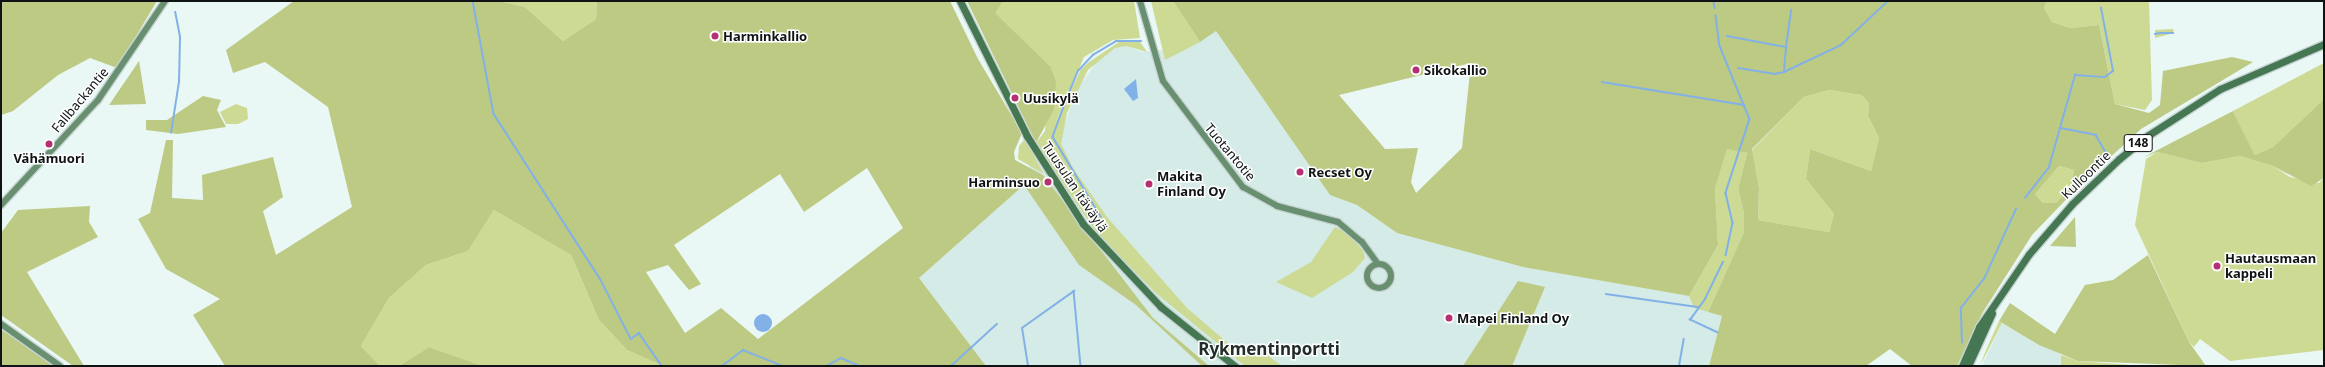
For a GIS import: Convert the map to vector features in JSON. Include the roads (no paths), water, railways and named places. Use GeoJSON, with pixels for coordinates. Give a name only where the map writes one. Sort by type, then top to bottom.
{"type":"FeatureCollection","features":[{"type":"Feature","properties":{"kind":"main road","name":"Tuusulan itäväylä"},"geometry":{"type":"LineString","coordinates":[[960,1],[1027,136],[1090,233],[1160,307],[1235,366]]}},
{"type":"Feature","properties":{"kind":"main road","name":"Kulloontie"},"geometry":{"type":"LineString","coordinates":[[1962,366],[1979,327],[2072,204],[2147,136],[2220,89],[2324,44]]}},
{"type":"Feature","properties":{"kind":"main road","name":"Kulloontie"},"geometry":{"type":"LineString","coordinates":[[1968,366],[1998,300]]}},
{"type":"Feature","properties":{"kind":"street","name":"Fallbackantie"},"geometry":{"type":"LineString","coordinates":[[1,205],[98,100],[165,1]]}},
{"type":"Feature","properties":{"kind":"street","name":"Tuotantotie"},"geometry":{"type":"LineString","coordinates":[[1140,1],[1163,81],[1243,187],[1277,206],[1338,222],[1352,232],[1378,264]]}},
{"type":"Feature","properties":{"kind":"street"},"geometry":{"type":"LineString","coordinates":[[1370,253],[1371,268],[1369,282],[1375,287],[1386,286],[1391,272],[1386,266],[1378,264],[1371,268]]}},
{"type":"Feature","properties":{"kind":"street"},"geometry":{"type":"LineString","coordinates":[[1,324],[60,366]]}},
{"type":"Feature","properties":{"kind":"water"},"geometry":{"type":"Polygon","coordinates":[[[1136,79],[1138,98],[1133,101],[1124,89],[1136,79]]]}},
{"type":"Feature","properties":{"kind":"water"},"geometry":{"type":"Polygon","coordinates":[[[763,314],[769,317],[772,323],[769,329],[763,332],[757,329],[754,323],[757,317],[763,314]]]}},
{"type":"Feature","properties":{"kind":"waterway"},"geometry":{"type":"LineString","coordinates":[[473,1],[494,114],[601,280],[631,339],[639,333],[662,366]]}},
{"type":"Feature","properties":{"kind":"waterway"},"geometry":{"type":"LineString","coordinates":[[1714,1],[1715,8]]}},
{"type":"Feature","properties":{"kind":"waterway"},"geometry":{"type":"LineString","coordinates":[[1738,68],[1774,74],[1784,72],[1841,45],[1888,1]]}},
{"type":"Feature","properties":{"kind":"waterway"},"geometry":{"type":"LineString","coordinates":[[2025,198],[2049,167],[2075,75],[2105,77],[2113,71],[2101,8]]}},
{"type":"Feature","properties":{"kind":"waterway"},"geometry":{"type":"LineString","coordinates":[[1727,36],[1786,47],[1791,10]]}},
{"type":"Feature","properties":{"kind":"waterway"},"geometry":{"type":"LineString","coordinates":[[171,133],[179,82],[180,37],[175,12]]}},
{"type":"Feature","properties":{"kind":"waterway"},"geometry":{"type":"LineString","coordinates":[[1716,15],[1720,46],[1744,105]]}},
{"type":"Feature","properties":{"kind":"waterway"},"geometry":{"type":"LineString","coordinates":[[2155,34],[2160,33]]}},
{"type":"Feature","properties":{"kind":"waterway"},"geometry":{"type":"LineString","coordinates":[[2161,33],[2166,33]]}},
{"type":"Feature","properties":{"kind":"waterway"},"geometry":{"type":"LineString","coordinates":[[2167,33],[2173,33]]}},
{"type":"Feature","properties":{"kind":"waterway"},"geometry":{"type":"LineString","coordinates":[[1069,93],[1078,71],[1093,55],[1116,41],[1141,41]]}},
{"type":"Feature","properties":{"kind":"waterway"},"geometry":{"type":"LineString","coordinates":[[1784,71],[1786,47]]}},
{"type":"Feature","properties":{"kind":"waterway"},"geometry":{"type":"LineString","coordinates":[[1602,82],[1744,105],[1750,119],[1726,193],[1733,223],[1726,255]]}},
{"type":"Feature","properties":{"kind":"waterway"},"geometry":{"type":"LineString","coordinates":[[1068,96],[1053,137],[1101,217]]}},
{"type":"Feature","properties":{"kind":"waterway"},"geometry":{"type":"LineString","coordinates":[[2061,128],[2096,135],[2110,159]]}},
{"type":"Feature","properties":{"kind":"waterway"},"geometry":{"type":"LineString","coordinates":[[1962,343],[1961,308],[1984,279],[2016,209]]}},
{"type":"Feature","properties":{"kind":"waterway"},"geometry":{"type":"LineString","coordinates":[[1718,333],[1690,320],[1705,299],[1723,262]]}},
{"type":"Feature","properties":{"kind":"waterway"},"geometry":{"type":"LineString","coordinates":[[1028,366],[1022,328],[1074,291],[1081,366]]}},
{"type":"Feature","properties":{"kind":"waterway"},"geometry":{"type":"LineString","coordinates":[[1606,294],[1699,307]]}},
{"type":"Feature","properties":{"kind":"waterway"},"geometry":{"type":"LineString","coordinates":[[951,366],[997,324]]}},
{"type":"Feature","properties":{"kind":"waterway"},"geometry":{"type":"LineString","coordinates":[[1679,366],[1684,339]]}},
{"type":"Feature","properties":{"kind":"waterway"},"geometry":{"type":"LineString","coordinates":[[722,366],[743,350],[783,366]]}},
{"type":"Feature","properties":{"kind":"waterway"},"geometry":{"type":"LineString","coordinates":[[827,366],[841,358],[860,366]]}},
{"type":"Feature","properties":{"kind":"place","name":"Harminkallio"},"geometry":{"type":"Point","coordinates":[715,36]}},
{"type":"Feature","properties":{"kind":"place","name":"Sikokallio"},"geometry":{"type":"Point","coordinates":[1416,70]}},
{"type":"Feature","properties":{"kind":"place","name":"Uusikylä"},"geometry":{"type":"Point","coordinates":[1015,98]}},
{"type":"Feature","properties":{"kind":"place","name":"Vähämuori"},"geometry":{"type":"Point","coordinates":[49,144]}},
{"type":"Feature","properties":{"kind":"place","name":"Recset Oy"},"geometry":{"type":"Point","coordinates":[1300,172]}},
{"type":"Feature","properties":{"kind":"place","name":"Harminsuo"},"geometry":{"type":"Point","coordinates":[1048,182]}},
{"type":"Feature","properties":{"kind":"place","name":"Makita Finland Oy"},"geometry":{"type":"Point","coordinates":[1149,184]}},
{"type":"Feature","properties":{"kind":"place","name":"Hautausmaan kappeli"},"geometry":{"type":"Point","coordinates":[2217,266]}},
{"type":"Feature","properties":{"kind":"place","name":"Mapei Finland Oy"},"geometry":{"type":"Point","coordinates":[1449,318]}},
{"type":"Feature","properties":{"kind":"district","name":"Rykmentinportti"},"geometry":{"type":"Point","coordinates":[1269,349]}}]}
